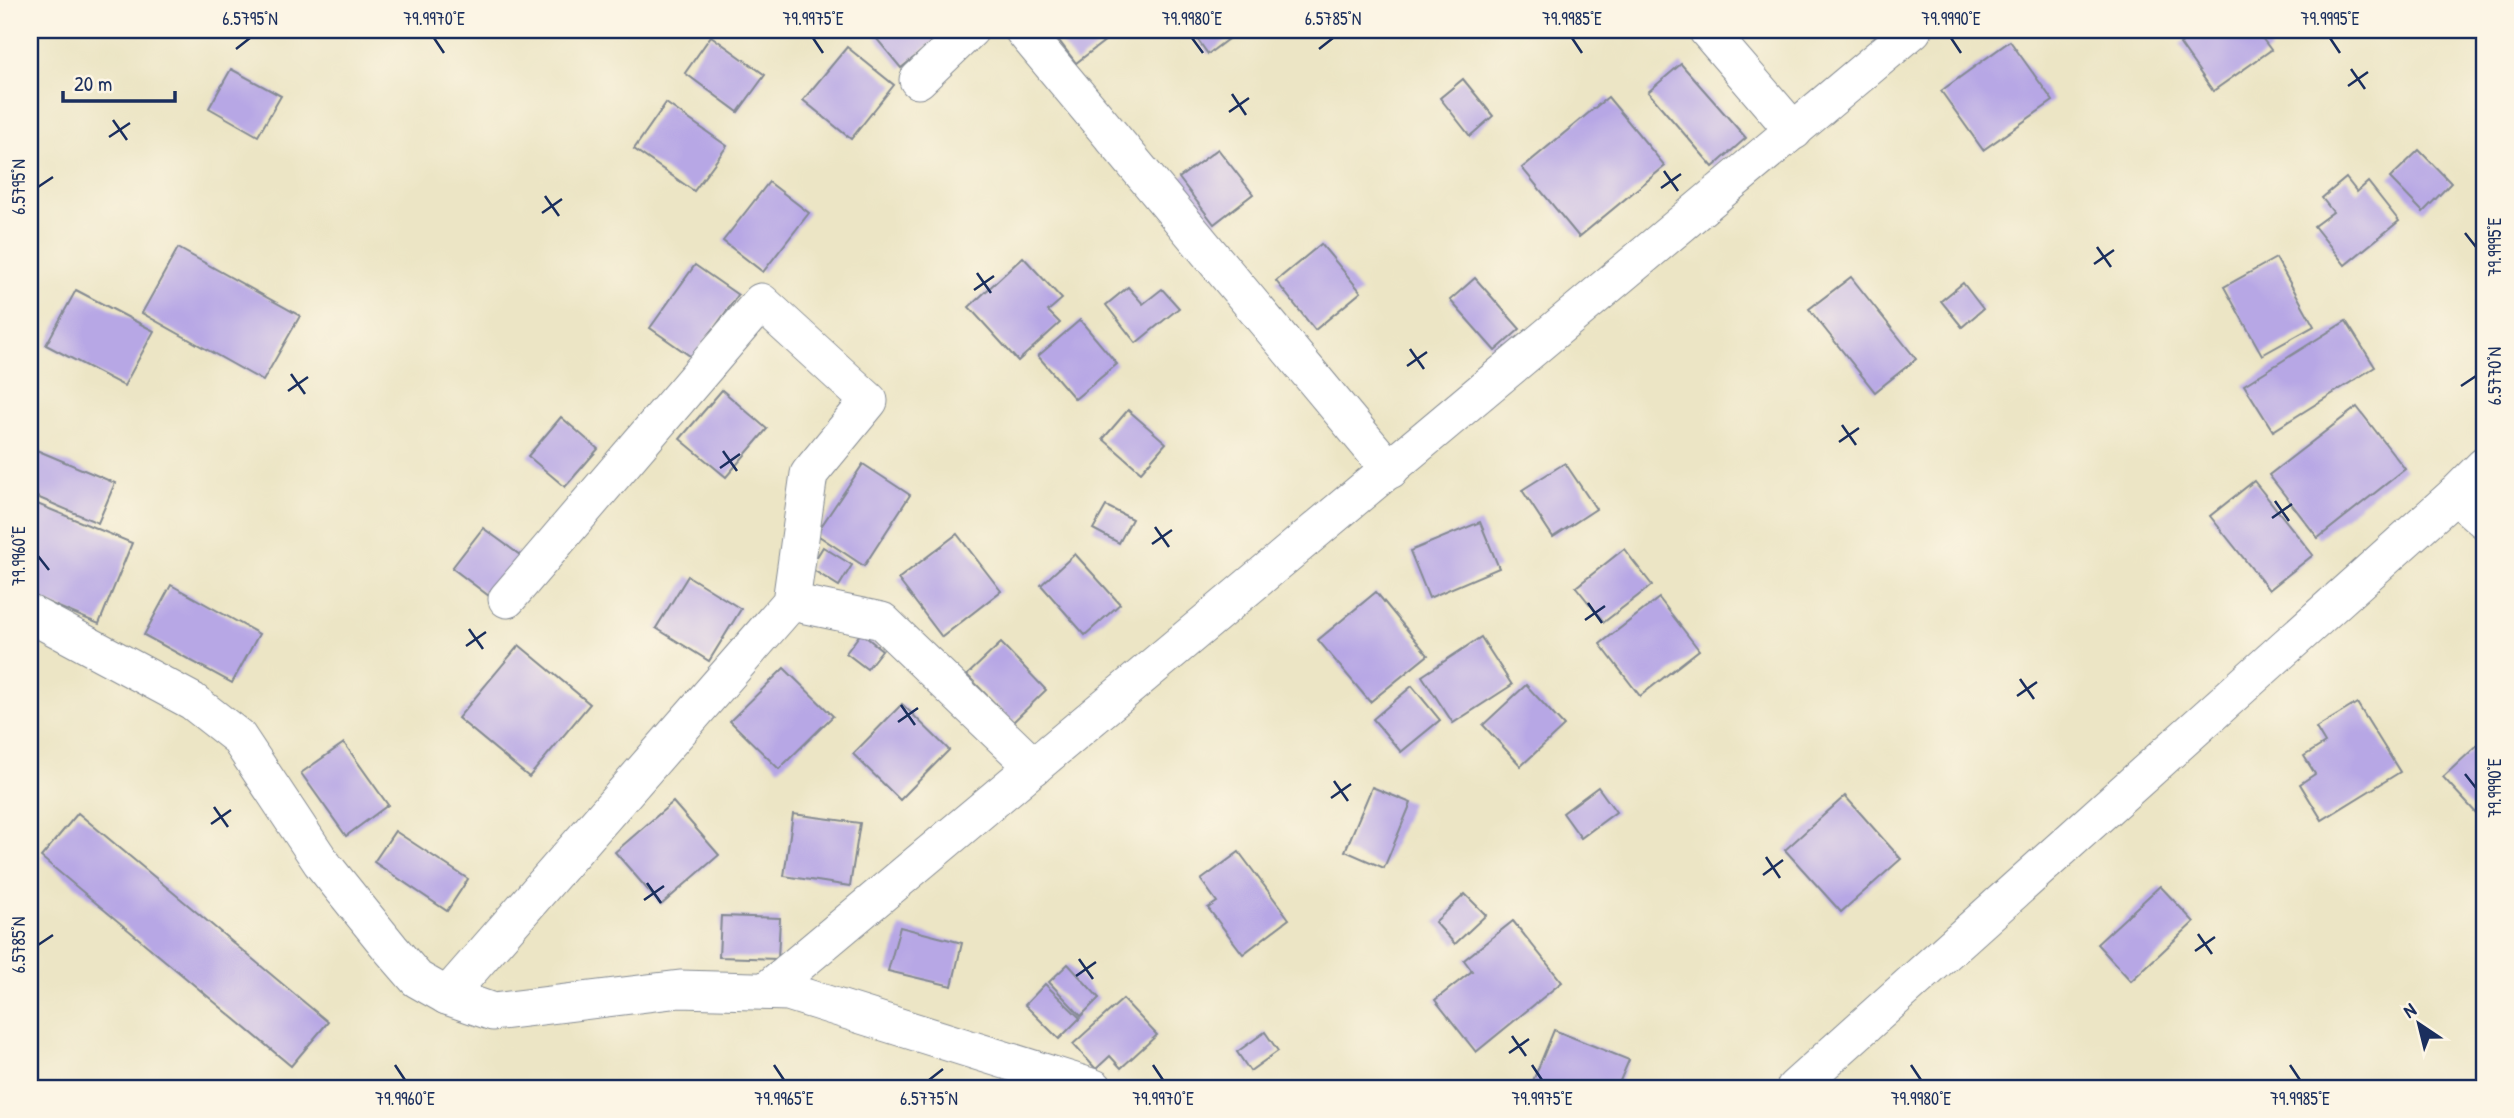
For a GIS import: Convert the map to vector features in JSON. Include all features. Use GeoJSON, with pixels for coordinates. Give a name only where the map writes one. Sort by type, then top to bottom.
{"type":"FeatureCollection","features":[{"type":"Feature","properties":{"kind":"street"},"geometry":{"type":"LineString","coordinates":[[918,80],[970,30]]}},
{"type":"Feature","properties":{"kind":"street"},"geometry":{"type":"LineString","coordinates":[[1023,30],[1390,470]]}},
{"type":"Feature","properties":{"kind":"street"},"geometry":{"type":"LineString","coordinates":[[1707,30],[1794,131]]}},
{"type":"Feature","properties":{"kind":"street"},"geometry":{"type":"LineString","coordinates":[[766,991],[1913,30]]}},
{"type":"Feature","properties":{"kind":"street"},"geometry":{"type":"LineString","coordinates":[[447,996],[791,602],[809,474],[869,401],[761,302],[507,599]]}},
{"type":"Feature","properties":{"kind":"street"},"geometry":{"type":"LineString","coordinates":[[1794,1088],[2455,495],[2484,466]]}},
{"type":"Feature","properties":{"kind":"street"},"geometry":{"type":"LineString","coordinates":[[2455,495],[2484,520]]}},
{"type":"Feature","properties":{"kind":"street"},"geometry":{"type":"LineString","coordinates":[[791,602],[882,621],[1034,768]]}},
{"type":"Feature","properties":{"kind":"street"},"geometry":{"type":"LineString","coordinates":[[30,614],[192,701],[239,737],[321,862],[417,979],[447,996],[493,1012],[680,989],[788,992],[1094,1088]]}},
{"type":"Feature","properties":{"kind":"building"},"geometry":{"type":"Polygon","coordinates":[[[886,30],[939,30],[943,34],[901,68],[876,38],[886,30]]]}},
{"type":"Feature","properties":{"kind":"building"},"geometry":{"type":"Polygon","coordinates":[[[1051,30],[1119,30],[1076,63],[1051,30]]]}},
{"type":"Feature","properties":{"kind":"building"},"geometry":{"type":"Polygon","coordinates":[[[1191,30],[1240,30],[1208,54],[1191,30]]]}},
{"type":"Feature","properties":{"kind":"building"},"geometry":{"type":"Polygon","coordinates":[[[2200,30],[2256,30],[2271,50],[2213,91],[2180,44],[2200,30]]]}},
{"type":"Feature","properties":{"kind":"building"},"geometry":{"type":"Polygon","coordinates":[[[711,36],[765,75],[738,112],[685,73],[711,36]]]}},
{"type":"Feature","properties":{"kind":"building"},"geometry":{"type":"Polygon","coordinates":[[[2010,41],[2053,101],[1983,150],[1941,91],[2010,41]]]}},
{"type":"Feature","properties":{"kind":"building"},"geometry":{"type":"Polygon","coordinates":[[[847,47],[894,85],[851,139],[803,100],[847,47]]]}},
{"type":"Feature","properties":{"kind":"building"},"geometry":{"type":"Polygon","coordinates":[[[1681,64],[1746,138],[1713,167],[1648,92],[1681,64]]]}},
{"type":"Feature","properties":{"kind":"building"},"geometry":{"type":"Polygon","coordinates":[[[231,69],[281,96],[258,136],[209,108],[231,69]]]}},
{"type":"Feature","properties":{"kind":"building"},"geometry":{"type":"Polygon","coordinates":[[[1463,79],[1493,116],[1470,136],[1440,98],[1463,79]]]}},
{"type":"Feature","properties":{"kind":"building"},"geometry":{"type":"Polygon","coordinates":[[[1608,97],[1665,166],[1579,237],[1522,168],[1608,97]]]}},
{"type":"Feature","properties":{"kind":"building"},"geometry":{"type":"Polygon","coordinates":[[[666,103],[727,146],[694,191],[634,149],[666,103]]]}},
{"type":"Feature","properties":{"kind":"building"},"geometry":{"type":"Polygon","coordinates":[[[1218,149],[1253,194],[1214,224],[1179,178],[1218,149]]]}},
{"type":"Feature","properties":{"kind":"building"},"geometry":{"type":"Polygon","coordinates":[[[2419,150],[2451,183],[2423,212],[2390,178],[2419,150]]]}},
{"type":"Feature","properties":{"kind":"building"},"geometry":{"type":"Polygon","coordinates":[[[2346,178],[2357,192],[2368,182],[2399,221],[2345,265],[2314,226],[2333,212],[2322,198],[2346,178]]]}},
{"type":"Feature","properties":{"kind":"building"},"geometry":{"type":"Polygon","coordinates":[[[769,182],[809,213],[763,272],[723,241],[769,182]]]}},
{"type":"Feature","properties":{"kind":"building"},"geometry":{"type":"Polygon","coordinates":[[[1321,244],[1361,292],[1315,330],[1276,281],[1321,244]]]}},
{"type":"Feature","properties":{"kind":"building"},"geometry":{"type":"Polygon","coordinates":[[[178,248],[300,316],[263,381],[142,313],[178,248]]]}},
{"type":"Feature","properties":{"kind":"building"},"geometry":{"type":"Polygon","coordinates":[[[1023,257],[1062,299],[1048,311],[1060,323],[1018,361],[969,307],[1023,257]]]}},
{"type":"Feature","properties":{"kind":"building"},"geometry":{"type":"Polygon","coordinates":[[[2276,258],[2314,326],[2262,355],[2224,287],[2276,258]]]}},
{"type":"Feature","properties":{"kind":"building"},"geometry":{"type":"Polygon","coordinates":[[[695,265],[738,295],[693,358],[650,328],[695,265]]]}},
{"type":"Feature","properties":{"kind":"building"},"geometry":{"type":"Polygon","coordinates":[[[1851,277],[1916,359],[1875,392],[1809,309],[1851,277]]]}},
{"type":"Feature","properties":{"kind":"building"},"geometry":{"type":"Polygon","coordinates":[[[1475,278],[1520,329],[1495,351],[1450,300],[1475,278]]]}},
{"type":"Feature","properties":{"kind":"building"},"geometry":{"type":"Polygon","coordinates":[[[1963,283],[1983,309],[1962,327],[1941,301],[1963,283]]]}},
{"type":"Feature","properties":{"kind":"building"},"geometry":{"type":"Polygon","coordinates":[[[1128,287],[1143,304],[1162,289],[1179,308],[1136,343],[1106,305],[1128,287]]]}},
{"type":"Feature","properties":{"kind":"building"},"geometry":{"type":"Polygon","coordinates":[[[76,290],[154,331],[124,386],[46,345],[76,290]]]}},
{"type":"Feature","properties":{"kind":"building"},"geometry":{"type":"Polygon","coordinates":[[[1080,320],[1117,364],[1075,399],[1038,356],[1080,320]]]}},
{"type":"Feature","properties":{"kind":"building"},"geometry":{"type":"Polygon","coordinates":[[[2346,321],[2375,367],[2273,431],[2244,385],[2346,321]]]}},
{"type":"Feature","properties":{"kind":"building"},"geometry":{"type":"Polygon","coordinates":[[[722,390],[767,429],[726,477],[680,439],[722,390]]]}},
{"type":"Feature","properties":{"kind":"building"},"geometry":{"type":"Polygon","coordinates":[[[2357,407],[2405,469],[2318,538],[2269,475],[2357,407]]]}},
{"type":"Feature","properties":{"kind":"building"},"geometry":{"type":"Polygon","coordinates":[[[1128,410],[1166,443],[1141,472],[1103,439],[1128,410]]]}},
{"type":"Feature","properties":{"kind":"building"},"geometry":{"type":"Polygon","coordinates":[[[561,417],[598,449],[565,487],[528,456],[561,417]]]}},
{"type":"Feature","properties":{"kind":"building"},"geometry":{"type":"Polygon","coordinates":[[[34,449],[115,483],[98,523],[30,494],[30,460],[34,449]]]}},
{"type":"Feature","properties":{"kind":"building"},"geometry":{"type":"Polygon","coordinates":[[[1565,463],[1596,509],[1553,537],[1522,490],[1565,463]]]}},
{"type":"Feature","properties":{"kind":"building"},"geometry":{"type":"Polygon","coordinates":[[[863,464],[910,495],[864,566],[816,534],[863,464]]]}},
{"type":"Feature","properties":{"kind":"building"},"geometry":{"type":"Polygon","coordinates":[[[2254,481],[2313,555],[2269,590],[2210,516],[2254,481]]]}},
{"type":"Feature","properties":{"kind":"building"},"geometry":{"type":"Polygon","coordinates":[[[30,501],[132,543],[99,624],[30,595],[30,501]]]}},
{"type":"Feature","properties":{"kind":"building"},"geometry":{"type":"Polygon","coordinates":[[[1106,506],[1132,519],[1119,543],[1093,529],[1106,506]]]}},
{"type":"Feature","properties":{"kind":"building"},"geometry":{"type":"Polygon","coordinates":[[[1480,522],[1499,568],[1429,598],[1410,551],[1480,522]]]}},
{"type":"Feature","properties":{"kind":"building"},"geometry":{"type":"Polygon","coordinates":[[[483,528],[524,558],[493,599],[452,568],[483,528]]]}},
{"type":"Feature","properties":{"kind":"building"},"geometry":{"type":"Polygon","coordinates":[[[957,534],[1001,591],[942,637],[898,579],[957,534]]]}},
{"type":"Feature","properties":{"kind":"building"},"geometry":{"type":"Polygon","coordinates":[[[823,547],[852,565],[839,586],[810,568],[823,547]]]}},
{"type":"Feature","properties":{"kind":"building"},"geometry":{"type":"Polygon","coordinates":[[[1624,549],[1652,585],[1604,622],[1576,587],[1624,549]]]}},
{"type":"Feature","properties":{"kind":"building"},"geometry":{"type":"Polygon","coordinates":[[[1075,554],[1120,604],[1085,635],[1041,585],[1075,554]]]}},
{"type":"Feature","properties":{"kind":"building"},"geometry":{"type":"Polygon","coordinates":[[[688,576],[741,609],[709,661],[656,628],[688,576]]]}},
{"type":"Feature","properties":{"kind":"building"},"geometry":{"type":"Polygon","coordinates":[[[171,585],[259,634],[232,683],[144,635],[171,585]]]}},
{"type":"Feature","properties":{"kind":"building"},"geometry":{"type":"Polygon","coordinates":[[[1376,592],[1428,655],[1370,702],[1318,640],[1376,592]]]}},
{"type":"Feature","properties":{"kind":"building"},"geometry":{"type":"Polygon","coordinates":[[[1659,598],[1699,650],[1640,696],[1600,644],[1659,598]]]}},
{"type":"Feature","properties":{"kind":"building"},"geometry":{"type":"Polygon","coordinates":[[[861,633],[882,650],[867,669],[846,653],[861,633]]]}},
{"type":"Feature","properties":{"kind":"building"},"geometry":{"type":"Polygon","coordinates":[[[1481,637],[1512,685],[1453,723],[1422,676],[1481,637]]]}},
{"type":"Feature","properties":{"kind":"building"},"geometry":{"type":"Polygon","coordinates":[[[1001,643],[1046,690],[1013,722],[967,675],[1001,643]]]}},
{"type":"Feature","properties":{"kind":"building"},"geometry":{"type":"Polygon","coordinates":[[[519,645],[590,704],[529,777],[458,718],[519,645]]]}},
{"type":"Feature","properties":{"kind":"building"},"geometry":{"type":"Polygon","coordinates":[[[784,668],[833,716],[779,769],[730,721],[784,668]]]}},
{"type":"Feature","properties":{"kind":"building"},"geometry":{"type":"Polygon","coordinates":[[[1526,685],[1564,726],[1521,766],[1483,725],[1526,685]]]}},
{"type":"Feature","properties":{"kind":"building"},"geometry":{"type":"Polygon","coordinates":[[[1412,686],[1440,720],[1401,752],[1373,719],[1412,686]]]}},
{"type":"Feature","properties":{"kind":"building"},"geometry":{"type":"Polygon","coordinates":[[[2357,703],[2400,772],[2322,820],[2300,784],[2315,774],[2304,756],[2325,743],[2316,728],[2357,703]]]}},
{"type":"Feature","properties":{"kind":"building"},"geometry":{"type":"Polygon","coordinates":[[[902,704],[949,750],[900,800],[853,754],[902,704]]]}},
{"type":"Feature","properties":{"kind":"building"},"geometry":{"type":"Polygon","coordinates":[[[2484,739],[2484,807],[2477,814],[2443,777],[2484,739]]]}},
{"type":"Feature","properties":{"kind":"building"},"geometry":{"type":"Polygon","coordinates":[[[344,743],[388,805],[346,836],[301,773],[344,743]]]}},
{"type":"Feature","properties":{"kind":"building"},"geometry":{"type":"Polygon","coordinates":[[[1372,787],[1411,803],[1384,868],[1345,851],[1372,787]]]}},
{"type":"Feature","properties":{"kind":"building"},"geometry":{"type":"Polygon","coordinates":[[[1598,787],[1616,812],[1581,838],[1563,813],[1598,787]]]}},
{"type":"Feature","properties":{"kind":"building"},"geometry":{"type":"Polygon","coordinates":[[[1845,796],[1901,859],[1841,912],[1785,850],[1845,796]]]}},
{"type":"Feature","properties":{"kind":"building"},"geometry":{"type":"Polygon","coordinates":[[[673,802],[719,855],[661,905],[615,852],[673,802]]]}},
{"type":"Feature","properties":{"kind":"building"},"geometry":{"type":"Polygon","coordinates":[[[78,813],[328,1022],[291,1066],[41,857],[78,813]]]}},
{"type":"Feature","properties":{"kind":"building"},"geometry":{"type":"Polygon","coordinates":[[[793,814],[860,823],[850,886],[784,876],[793,814]]]}},
{"type":"Feature","properties":{"kind":"building"},"geometry":{"type":"Polygon","coordinates":[[[395,831],[468,879],[447,911],[374,862],[395,831]]]}},
{"type":"Feature","properties":{"kind":"building"},"geometry":{"type":"Polygon","coordinates":[[[1239,852],[1289,919],[1243,954],[1208,908],[1217,902],[1201,880],[1239,852]]]}},
{"type":"Feature","properties":{"kind":"building"},"geometry":{"type":"Polygon","coordinates":[[[2160,886],[2194,922],[2131,981],[2097,944],[2160,886]]]}},
{"type":"Feature","properties":{"kind":"building"},"geometry":{"type":"Polygon","coordinates":[[[1465,894],[1486,915],[1455,944],[1435,922],[1465,894]]]}},
{"type":"Feature","properties":{"kind":"building"},"geometry":{"type":"Polygon","coordinates":[[[721,916],[780,918],[778,959],[719,957],[721,916]]]}},
{"type":"Feature","properties":{"kind":"building"},"geometry":{"type":"Polygon","coordinates":[[[1513,921],[1562,982],[1476,1052],[1435,1000],[1472,971],[1464,960],[1513,921]]]}},
{"type":"Feature","properties":{"kind":"building"},"geometry":{"type":"Polygon","coordinates":[[[900,927],[962,943],[952,986],[888,971],[900,927]]]}},
{"type":"Feature","properties":{"kind":"building"},"geometry":{"type":"Polygon","coordinates":[[[1068,964],[1099,998],[1081,1016],[1049,982],[1068,964]]]}},
{"type":"Feature","properties":{"kind":"building"},"geometry":{"type":"Polygon","coordinates":[[[1045,984],[1080,1018],[1059,1039],[1025,1005],[1045,984]]]}},
{"type":"Feature","properties":{"kind":"building"},"geometry":{"type":"Polygon","coordinates":[[[1123,999],[1157,1035],[1121,1068],[1110,1056],[1096,1069],[1073,1044],[1123,999]]]}},
{"type":"Feature","properties":{"kind":"building"},"geometry":{"type":"Polygon","coordinates":[[[1554,1030],[1629,1060],[1617,1088],[1530,1088],[1554,1030]]]}},
{"type":"Feature","properties":{"kind":"building"},"geometry":{"type":"Polygon","coordinates":[[[1265,1032],[1278,1051],[1250,1071],[1237,1052],[1265,1032]]]}}]}
